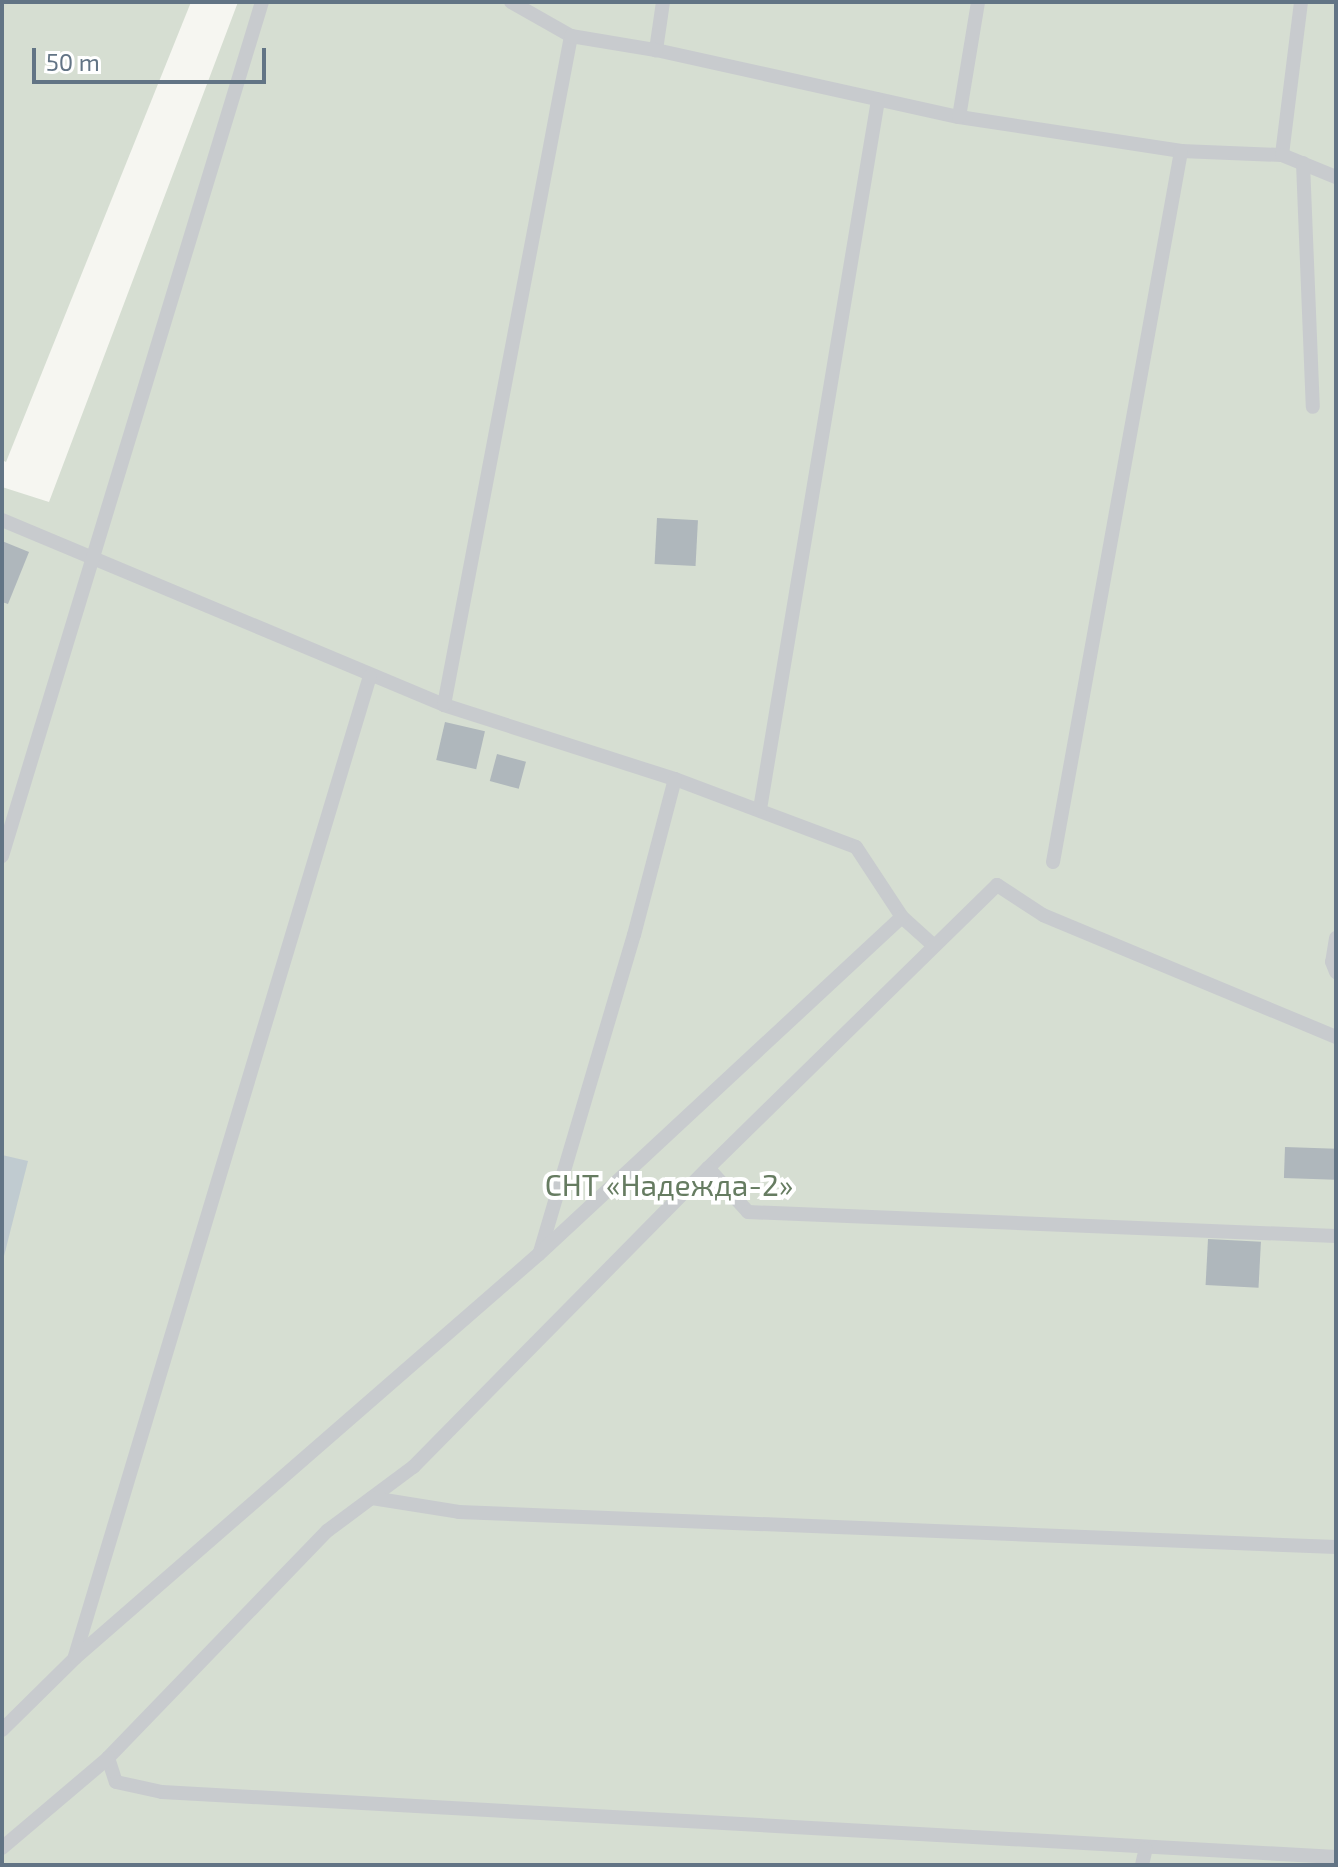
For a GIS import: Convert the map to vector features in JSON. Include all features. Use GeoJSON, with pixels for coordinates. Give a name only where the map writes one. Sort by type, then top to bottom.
{"type":"FeatureCollection","features":[{"type":"Feature","properties":{"kind":"lane"},"geometry":{"type":"LineString","coordinates":[[2,856],[262,2]]}},
{"type":"Feature","properties":{"kind":"lane"},"geometry":{"type":"LineString","coordinates":[[511,2],[571,36],[656,50],[959,117],[1181,151],[1282,155],[1336,177]]}},
{"type":"Feature","properties":{"kind":"lane"},"geometry":{"type":"LineString","coordinates":[[656,50],[663,2]]}},
{"type":"Feature","properties":{"kind":"lane"},"geometry":{"type":"LineString","coordinates":[[959,117],[978,2]]}},
{"type":"Feature","properties":{"kind":"lane"},"geometry":{"type":"LineString","coordinates":[[1282,155],[1301,2]]}},
{"type":"Feature","properties":{"kind":"lane"},"geometry":{"type":"LineString","coordinates":[[444,705],[571,36]]}},
{"type":"Feature","properties":{"kind":"lane"},"geometry":{"type":"LineString","coordinates":[[760,809],[878,100]]}},
{"type":"Feature","properties":{"kind":"lane"},"geometry":{"type":"LineString","coordinates":[[1053,862],[1181,151]]}},
{"type":"Feature","properties":{"kind":"lane"},"geometry":{"type":"LineString","coordinates":[[1303,163],[1313,407]]}},
{"type":"Feature","properties":{"kind":"lane"},"geometry":{"type":"LineString","coordinates":[[2,520],[444,705],[675,779],[856,847],[902,917],[933,945]]}},
{"type":"Feature","properties":{"kind":"lane"},"geometry":{"type":"LineString","coordinates":[[75,1658],[370,676]]}},
{"type":"Feature","properties":{"kind":"lane"},"geometry":{"type":"LineString","coordinates":[[539,1254],[634,935],[675,779]]}},
{"type":"Feature","properties":{"kind":"lane"},"geometry":{"type":"LineString","coordinates":[[2,1848],[108,1758],[327,1531],[413,1467],[708,1168],[997,885],[1043,915],[1336,1037]]}},
{"type":"Feature","properties":{"kind":"lane"},"geometry":{"type":"LineString","coordinates":[[2,1730],[75,1658],[539,1254],[902,917]]}},
{"type":"Feature","properties":{"kind":"lane"},"geometry":{"type":"LineString","coordinates":[[1336,938],[1332,962],[1336,972]]}},
{"type":"Feature","properties":{"kind":"lane"},"geometry":{"type":"LineString","coordinates":[[708,1168],[748,1212],[1336,1236]]}},
{"type":"Feature","properties":{"kind":"lane"},"geometry":{"type":"LineString","coordinates":[[372,1498],[459,1512],[1336,1547]]}},
{"type":"Feature","properties":{"kind":"lane"},"geometry":{"type":"LineString","coordinates":[[108,1758],[116,1782],[162,1792],[1336,1857]]}},
{"type":"Feature","properties":{"kind":"lane"},"geometry":{"type":"LineString","coordinates":[[1142,1865],[1146,1848]]}},
{"type":"Feature","properties":{"kind":"green space"},"geometry":{"type":"Polygon","coordinates":[[[2,2],[191,2],[6,462],[2,460],[2,2]]]}},
{"type":"Feature","properties":{"kind":"green space","name":"СНТ «Надежда-2»"},"geometry":{"type":"Polygon","coordinates":[[[238,2],[1336,2],[1336,1865],[2,1865],[2,487],[49,502],[238,2]]]}},
{"type":"Feature","properties":{"kind":"shaded area"},"geometry":{"type":"Polygon","coordinates":[[[2,1155],[28,1161],[2,1264],[2,1155]]]}},
{"type":"Feature","properties":{"kind":"building"},"geometry":{"type":"Polygon","coordinates":[[[657,518],[698,520],[696,566],[655,564],[657,518]]]}},
{"type":"Feature","properties":{"kind":"building"},"geometry":{"type":"Polygon","coordinates":[[[2,541],[29,552],[8,604],[2,602],[2,541]]]}},
{"type":"Feature","properties":{"kind":"building"},"geometry":{"type":"Polygon","coordinates":[[[445,722],[485,731],[476,769],[436,760],[445,722]]]}},
{"type":"Feature","properties":{"kind":"building"},"geometry":{"type":"Polygon","coordinates":[[[497,754],[526,762],[519,789],[490,781],[497,754]]]}},
{"type":"Feature","properties":{"kind":"building"},"geometry":{"type":"Polygon","coordinates":[[[1285,1147],[1336,1149],[1335,1180],[1284,1178],[1285,1147]]]}},
{"type":"Feature","properties":{"kind":"building"},"geometry":{"type":"Polygon","coordinates":[[[1208,1239],[1261,1242],[1259,1288],[1206,1285],[1208,1239]]]}}]}
